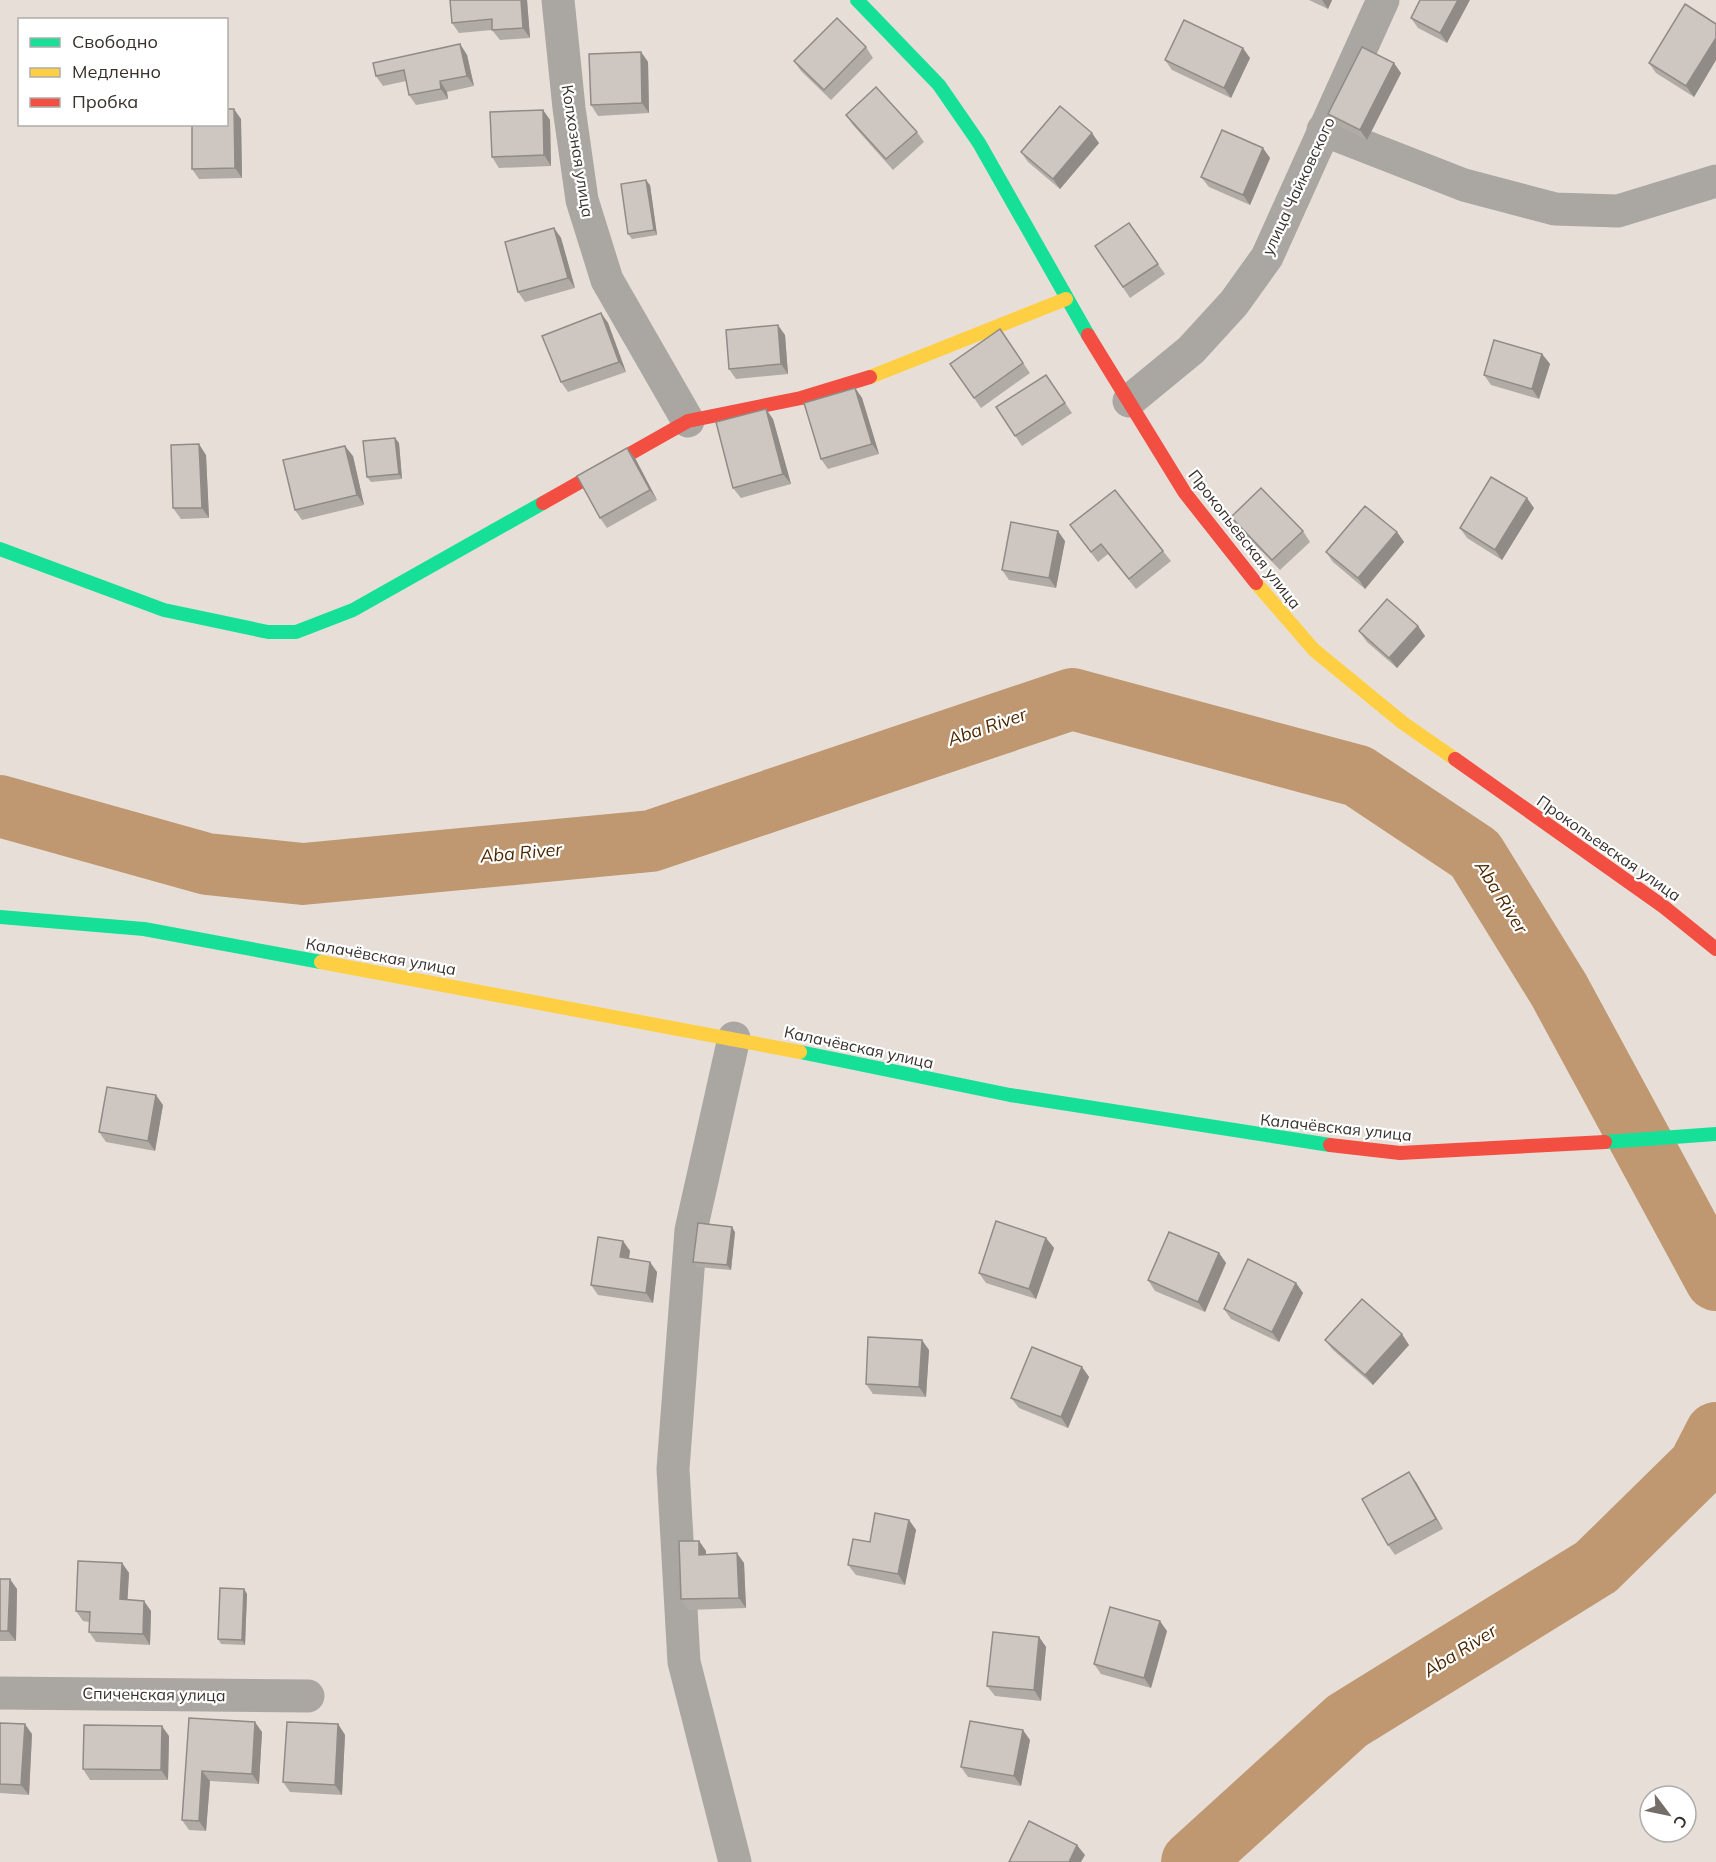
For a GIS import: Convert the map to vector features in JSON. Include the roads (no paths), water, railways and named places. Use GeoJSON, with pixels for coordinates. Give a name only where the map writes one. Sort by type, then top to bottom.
{"type":"FeatureCollection","features":[{"type":"Feature","properties":{"kind":"main road","name":"Прокопьевская улица"},"geometry":{"type":"LineString","coordinates":[[857,0],[939,85],[979,142],[1029,227],[1066,299],[1185,493],[1235,559],[1314,651],[1403,723],[1664,907],[1716,949]]}},
{"type":"Feature","properties":{"kind":"main road"},"geometry":{"type":"LineString","coordinates":[[0,549],[164,610],[268,632],[297,632],[353,609],[688,421],[801,398],[877,375],[1066,299]]}},
{"type":"Feature","properties":{"kind":"main road","name":"Калачёвская улица"},"geometry":{"type":"LineString","coordinates":[[0,917],[144,929],[734,1038],[1010,1095],[1289,1141],[1400,1153],[1548,1146],[1716,1134]]}},
{"type":"Feature","properties":{"kind":"street","name":"Колхозная улица"},"geometry":{"type":"LineString","coordinates":[[558,0],[569,108],[582,200],[589,223],[607,280],[688,421]]}},
{"type":"Feature","properties":{"kind":"street","name":"улица Чайковского"},"geometry":{"type":"LineString","coordinates":[[1130,401],[1191,350],[1234,303],[1267,257],[1383,0]]}},
{"type":"Feature","properties":{"kind":"street"},"geometry":{"type":"LineString","coordinates":[[1323,130],[1464,185],[1555,209],[1618,211],[1716,181]]}},
{"type":"Feature","properties":{"kind":"street"},"geometry":{"type":"LineString","coordinates":[[734,1038],[692,1230],[673,1469],[684,1662],[735,1862]]}},
{"type":"Feature","properties":{"kind":"street","name":"Спиченская улица"},"geometry":{"type":"LineString","coordinates":[[0,1693],[308,1696]]}},
{"type":"Feature","properties":{"kind":"waterway","name":"Aba River"},"geometry":{"type":"LineString","coordinates":[[0,806],[207,864],[303,874],[651,841],[1072,699],[1358,776],[1475,854],[1559,990],[1716,1280]]}},
{"type":"Feature","properties":{"kind":"waterway","name":"Aba River"},"geometry":{"type":"LineString","coordinates":[[1192,1862],[1347,1721],[1596,1567],[1699,1466],[1716,1433]]}}]}
